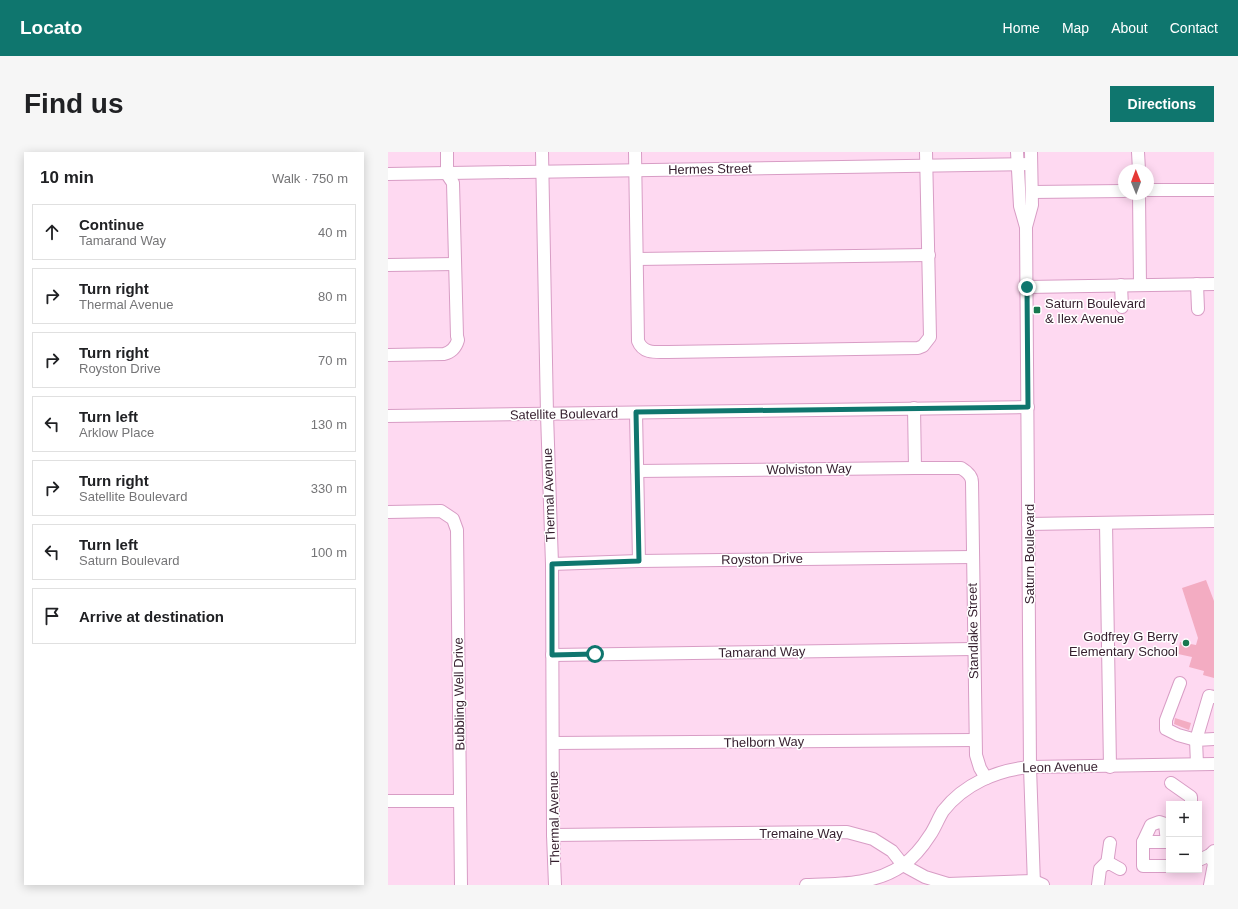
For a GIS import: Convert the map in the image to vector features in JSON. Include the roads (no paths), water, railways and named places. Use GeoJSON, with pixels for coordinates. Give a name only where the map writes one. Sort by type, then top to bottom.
{"type":"FeatureCollection","features":[{"type":"Feature","properties":{"kind":"street"},"geometry":{"type":"LineString","coordinates":[[388,355],[444,354],[449,352],[457,345],[453,183],[447,174],[446,152]]}},
{"type":"Feature","properties":{"kind":"street","name":"Thermal Avenue"},"geometry":{"type":"LineString","coordinates":[[542,152],[546,414],[552,564],[553,835],[555,885]]}},
{"type":"Feature","properties":{"kind":"street"},"geometry":{"type":"LineString","coordinates":[[635,152],[638,341],[640,347],[647,351],[654,352],[918,348],[923,346],[930,337],[926,152]]}},
{"type":"Feature","properties":{"kind":"street","name":"Saturn Boulevard"},"geometry":{"type":"LineString","coordinates":[[1017,152],[1020,206],[1026,226],[1030,767],[1037,884]]}},
{"type":"Feature","properties":{"kind":"street","name":"Saturn Boulevard"},"geometry":{"type":"LineString","coordinates":[[1026,226],[1032,205],[1031,152]]}},
{"type":"Feature","properties":{"kind":"street"},"geometry":{"type":"LineString","coordinates":[[1138,152],[1139,164]]}},
{"type":"Feature","properties":{"kind":"street","name":"Hermes Street"},"geometry":{"type":"LineString","coordinates":[[388,174],[1032,164]]}},
{"type":"Feature","properties":{"kind":"street"},"geometry":{"type":"LineString","coordinates":[[1154,190],[1214,190]]}},
{"type":"Feature","properties":{"kind":"street"},"geometry":{"type":"LineString","coordinates":[[1032,192],[1118,191]]}},
{"type":"Feature","properties":{"kind":"street"},"geometry":{"type":"LineString","coordinates":[[1139,200],[1140,285]]}},
{"type":"Feature","properties":{"kind":"street"},"geometry":{"type":"LineString","coordinates":[[637,259],[928,255]]}},
{"type":"Feature","properties":{"kind":"street"},"geometry":{"type":"LineString","coordinates":[[388,265],[455,264]]}},
{"type":"Feature","properties":{"kind":"street"},"geometry":{"type":"LineString","coordinates":[[1197,284],[1198,309]]}},
{"type":"Feature","properties":{"kind":"street"},"geometry":{"type":"LineString","coordinates":[[1027,287],[1214,284]]}},
{"type":"Feature","properties":{"kind":"street"},"geometry":{"type":"LineString","coordinates":[[1122,285],[1122,307]]}},
{"type":"Feature","properties":{"kind":"street","name":"Satellite Boulevard"},"geometry":{"type":"LineString","coordinates":[[388,416],[1028,407]]}},
{"type":"Feature","properties":{"kind":"street"},"geometry":{"type":"LineString","coordinates":[[914,408],[915,468]]}},
{"type":"Feature","properties":{"kind":"street"},"geometry":{"type":"LineString","coordinates":[[636,412],[639,561]]}},
{"type":"Feature","properties":{"kind":"street","name":"Wolviston Way"},"geometry":{"type":"LineString","coordinates":[[637,471],[961,468],[972,478],[972,482]]}},
{"type":"Feature","properties":{"kind":"street","name":"Standlake Street"},"geometry":{"type":"LineString","coordinates":[[972,482],[975,740],[976,755],[980,768],[986,778]]}},
{"type":"Feature","properties":{"kind":"street","name":"Bubbling Well Drive"},"geometry":{"type":"LineString","coordinates":[[388,512],[441,512],[453,519],[457,530],[461,885]]}},
{"type":"Feature","properties":{"kind":"street"},"geometry":{"type":"LineString","coordinates":[[1028,524],[1214,522]]}},
{"type":"Feature","properties":{"kind":"street"},"geometry":{"type":"LineString","coordinates":[[1106,523],[1110,767]]}},
{"type":"Feature","properties":{"kind":"street","name":"Royston Drive"},"geometry":{"type":"LineString","coordinates":[[552,564],[639,561],[972,556]]}},
{"type":"Feature","properties":{"kind":"street","name":"Tamarand Way"},"geometry":{"type":"LineString","coordinates":[[552,655],[973,649]]}},
{"type":"Feature","properties":{"kind":"street"},"geometry":{"type":"LineString","coordinates":[[1180,683],[1166,720],[1166,729],[1178,735],[1196,740],[1214,739]]}},
{"type":"Feature","properties":{"kind":"street"},"geometry":{"type":"LineString","coordinates":[[1197,764],[1196,740],[1209,696],[1214,697]]}},
{"type":"Feature","properties":{"kind":"street","name":"Thelborn Way"},"geometry":{"type":"LineString","coordinates":[[553,743],[975,740]]}},
{"type":"Feature","properties":{"kind":"street","name":"Leon Avenue"},"geometry":{"type":"LineString","coordinates":[[806,885],[849,884],[872,879],[903,865],[921,847],[943,812],[958,794],[986,778],[1009,769],[1030,767],[1110,767],[1214,764]]}},
{"type":"Feature","properties":{"kind":"street"},"geometry":{"type":"LineString","coordinates":[[1171,783],[1191,797],[1192,801]]}},
{"type":"Feature","properties":{"kind":"street"},"geometry":{"type":"LineString","coordinates":[[388,801],[460,801]]}},
{"type":"Feature","properties":{"kind":"street"},"geometry":{"type":"LineString","coordinates":[[1166,866],[1142,866],[1143,842],[1151,825],[1159,822],[1164,824],[1167,837]]}},
{"type":"Feature","properties":{"kind":"street","name":"Tremaine Way"},"geometry":{"type":"LineString","coordinates":[[553,835],[847,832],[874,839],[892,852],[903,865],[925,877],[948,884],[1037,884]]}},
{"type":"Feature","properties":{"kind":"street"},"geometry":{"type":"LineString","coordinates":[[1143,842],[1166,842]]}},
{"type":"Feature","properties":{"kind":"street"},"geometry":{"type":"LineString","coordinates":[[1107,864],[1110,843]]}},
{"type":"Feature","properties":{"kind":"street"},"geometry":{"type":"LineString","coordinates":[[1208,856],[1214,864],[1210,885]]}},
{"type":"Feature","properties":{"kind":"street"},"geometry":{"type":"LineString","coordinates":[[1098,885],[1100,869],[1105,864],[1111,864],[1120,869]]}},
{"type":"Feature","properties":{"kind":"place","name":"Saturn Boulevard & Ilex Avenue"},"geometry":{"type":"Point","coordinates":[1037,310]}},
{"type":"Feature","properties":{"kind":"place","name":"Godfrey G Berry Elementary School"},"geometry":{"type":"Point","coordinates":[1186,643]}}]}
